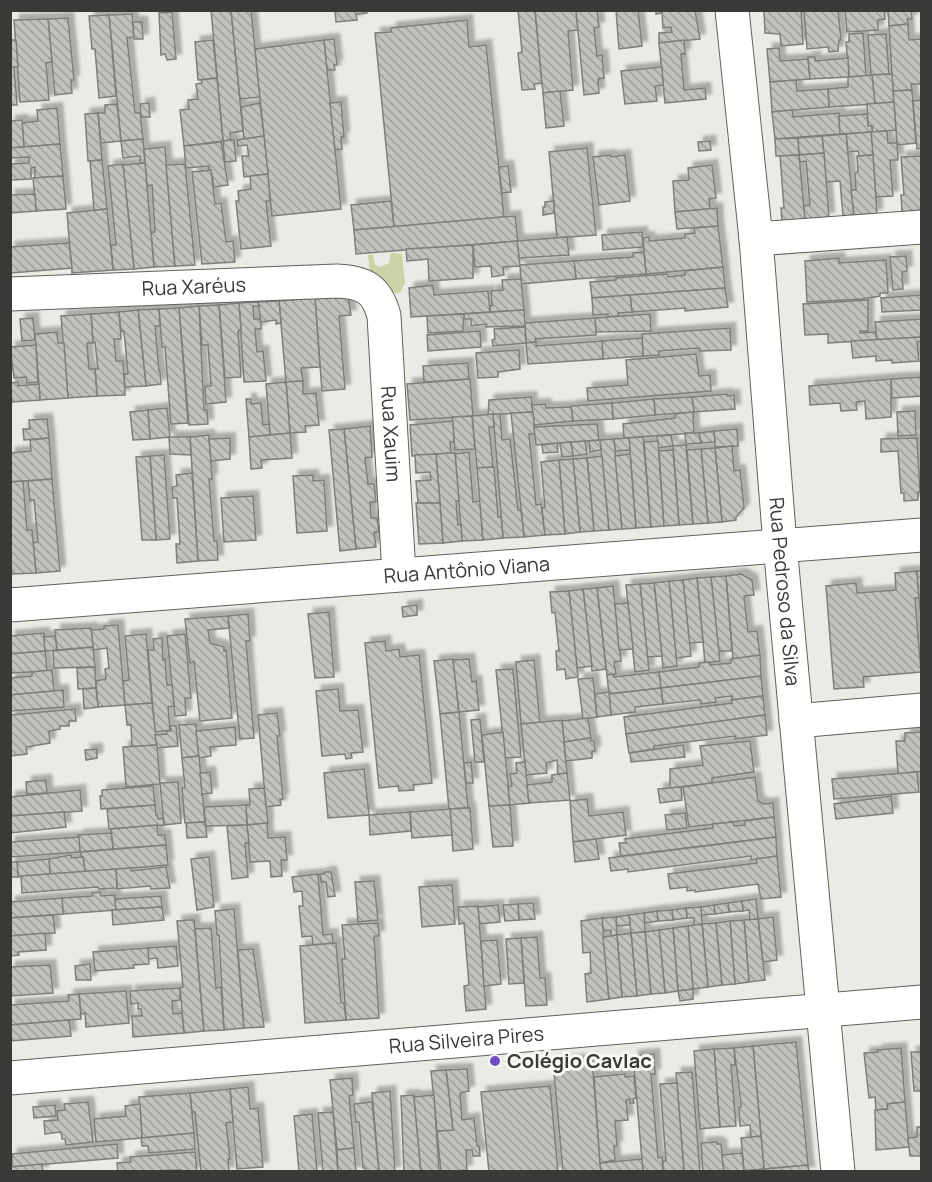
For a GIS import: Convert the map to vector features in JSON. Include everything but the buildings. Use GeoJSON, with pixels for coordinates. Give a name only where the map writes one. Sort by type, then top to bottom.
{"type":"FeatureCollection","features":[{"type":"Feature","properties":{"kind":"street","name":"Rua Pedroso da Silva"},"geometry":{"type":"LineString","coordinates":[[732,10],[756,239],[780,545],[838,1172]]}},
{"type":"Feature","properties":{"kind":"street"},"geometry":{"type":"LineString","coordinates":[[756,239],[921,227]]}},
{"type":"Feature","properties":{"kind":"street","name":"Rua Xaréus"},"geometry":{"type":"LineString","coordinates":[[10,294],[337,281],[364,285],[375,294]]}},
{"type":"Feature","properties":{"kind":"street","name":"Rua Xauim"},"geometry":{"type":"LineString","coordinates":[[375,294],[381,304],[385,330],[399,574]]}},
{"type":"Feature","properties":{"kind":"street","name":"Rua Antônio Viana"},"geometry":{"type":"LineString","coordinates":[[10,604],[921,535]]}},
{"type":"Feature","properties":{"kind":"street"},"geometry":{"type":"LineString","coordinates":[[796,721],[921,710]]}},
{"type":"Feature","properties":{"kind":"street","name":"Rua Silveira Pires"},"geometry":{"type":"LineString","coordinates":[[10,1078],[921,1002]]}},
{"type":"Feature","properties":{"kind":"green space"},"geometry":{"type":"Polygon","coordinates":[[[391,253],[402,254],[405,283],[400,293],[377,292],[371,281],[368,255],[373,255],[375,265],[380,267],[389,263],[391,253]]]}},
{"type":"Feature","properties":{"kind":"place","name":"Colégio Cavlac"},"geometry":{"type":"Point","coordinates":[495,1061]}}]}
